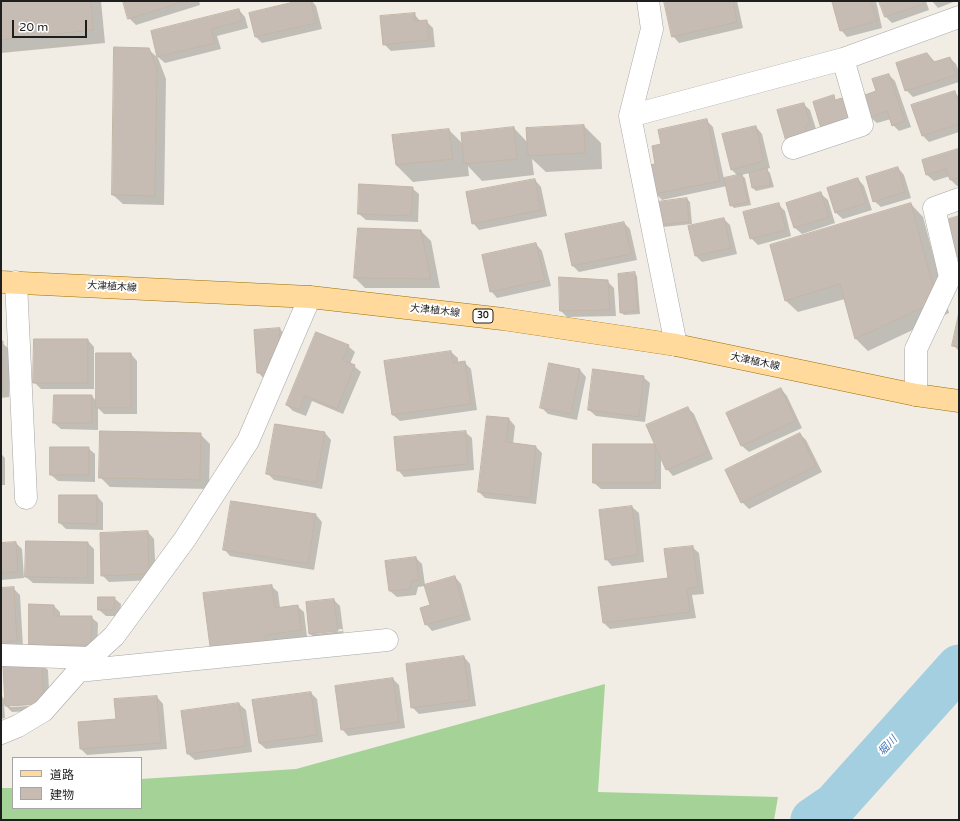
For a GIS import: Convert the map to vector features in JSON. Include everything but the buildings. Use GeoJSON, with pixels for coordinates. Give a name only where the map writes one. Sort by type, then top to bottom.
{"type":"FeatureCollection","features":[{"type":"Feature","properties":{"kind":"main road","name":"大津植木線"},"geometry":{"type":"LineString","coordinates":[[8,282],[310,297],[503,319],[676,345],[916,395],[959,401]]}},
{"type":"Feature","properties":{"kind":"street"},"geometry":{"type":"LineString","coordinates":[[648,1],[652,29],[630,116],[676,345]]}},
{"type":"Feature","properties":{"kind":"street"},"geometry":{"type":"LineString","coordinates":[[630,116],[843,59],[959,17]]}},
{"type":"Feature","properties":{"kind":"street"},"geometry":{"type":"LineString","coordinates":[[793,148],[862,125],[843,59]]}},
{"type":"Feature","properties":{"kind":"street"},"geometry":{"type":"LineString","coordinates":[[916,395],[916,349],[950,277],[934,208],[959,199]]}},
{"type":"Feature","properties":{"kind":"street"},"geometry":{"type":"LineString","coordinates":[[8,282],[26,498]]}},
{"type":"Feature","properties":{"kind":"street"},"geometry":{"type":"LineString","coordinates":[[1,733],[18,726],[43,711],[84,664],[114,636],[181,545],[248,441],[310,297]]}},
{"type":"Feature","properties":{"kind":"street"},"geometry":{"type":"LineString","coordinates":[[1,655],[84,664],[387,640]]}},
{"type":"Feature","properties":{"kind":"green space"},"geometry":{"type":"Polygon","coordinates":[[[605,684],[598,792],[778,797],[774,820],[1,820],[1,788],[12,788],[12,809],[142,809],[142,779],[296,769],[605,684]]]}},
{"type":"Feature","properties":{"kind":"waterway","name":"堀川"},"geometry":{"type":"LineString","coordinates":[[813,820],[835,805],[959,667]]}}]}
